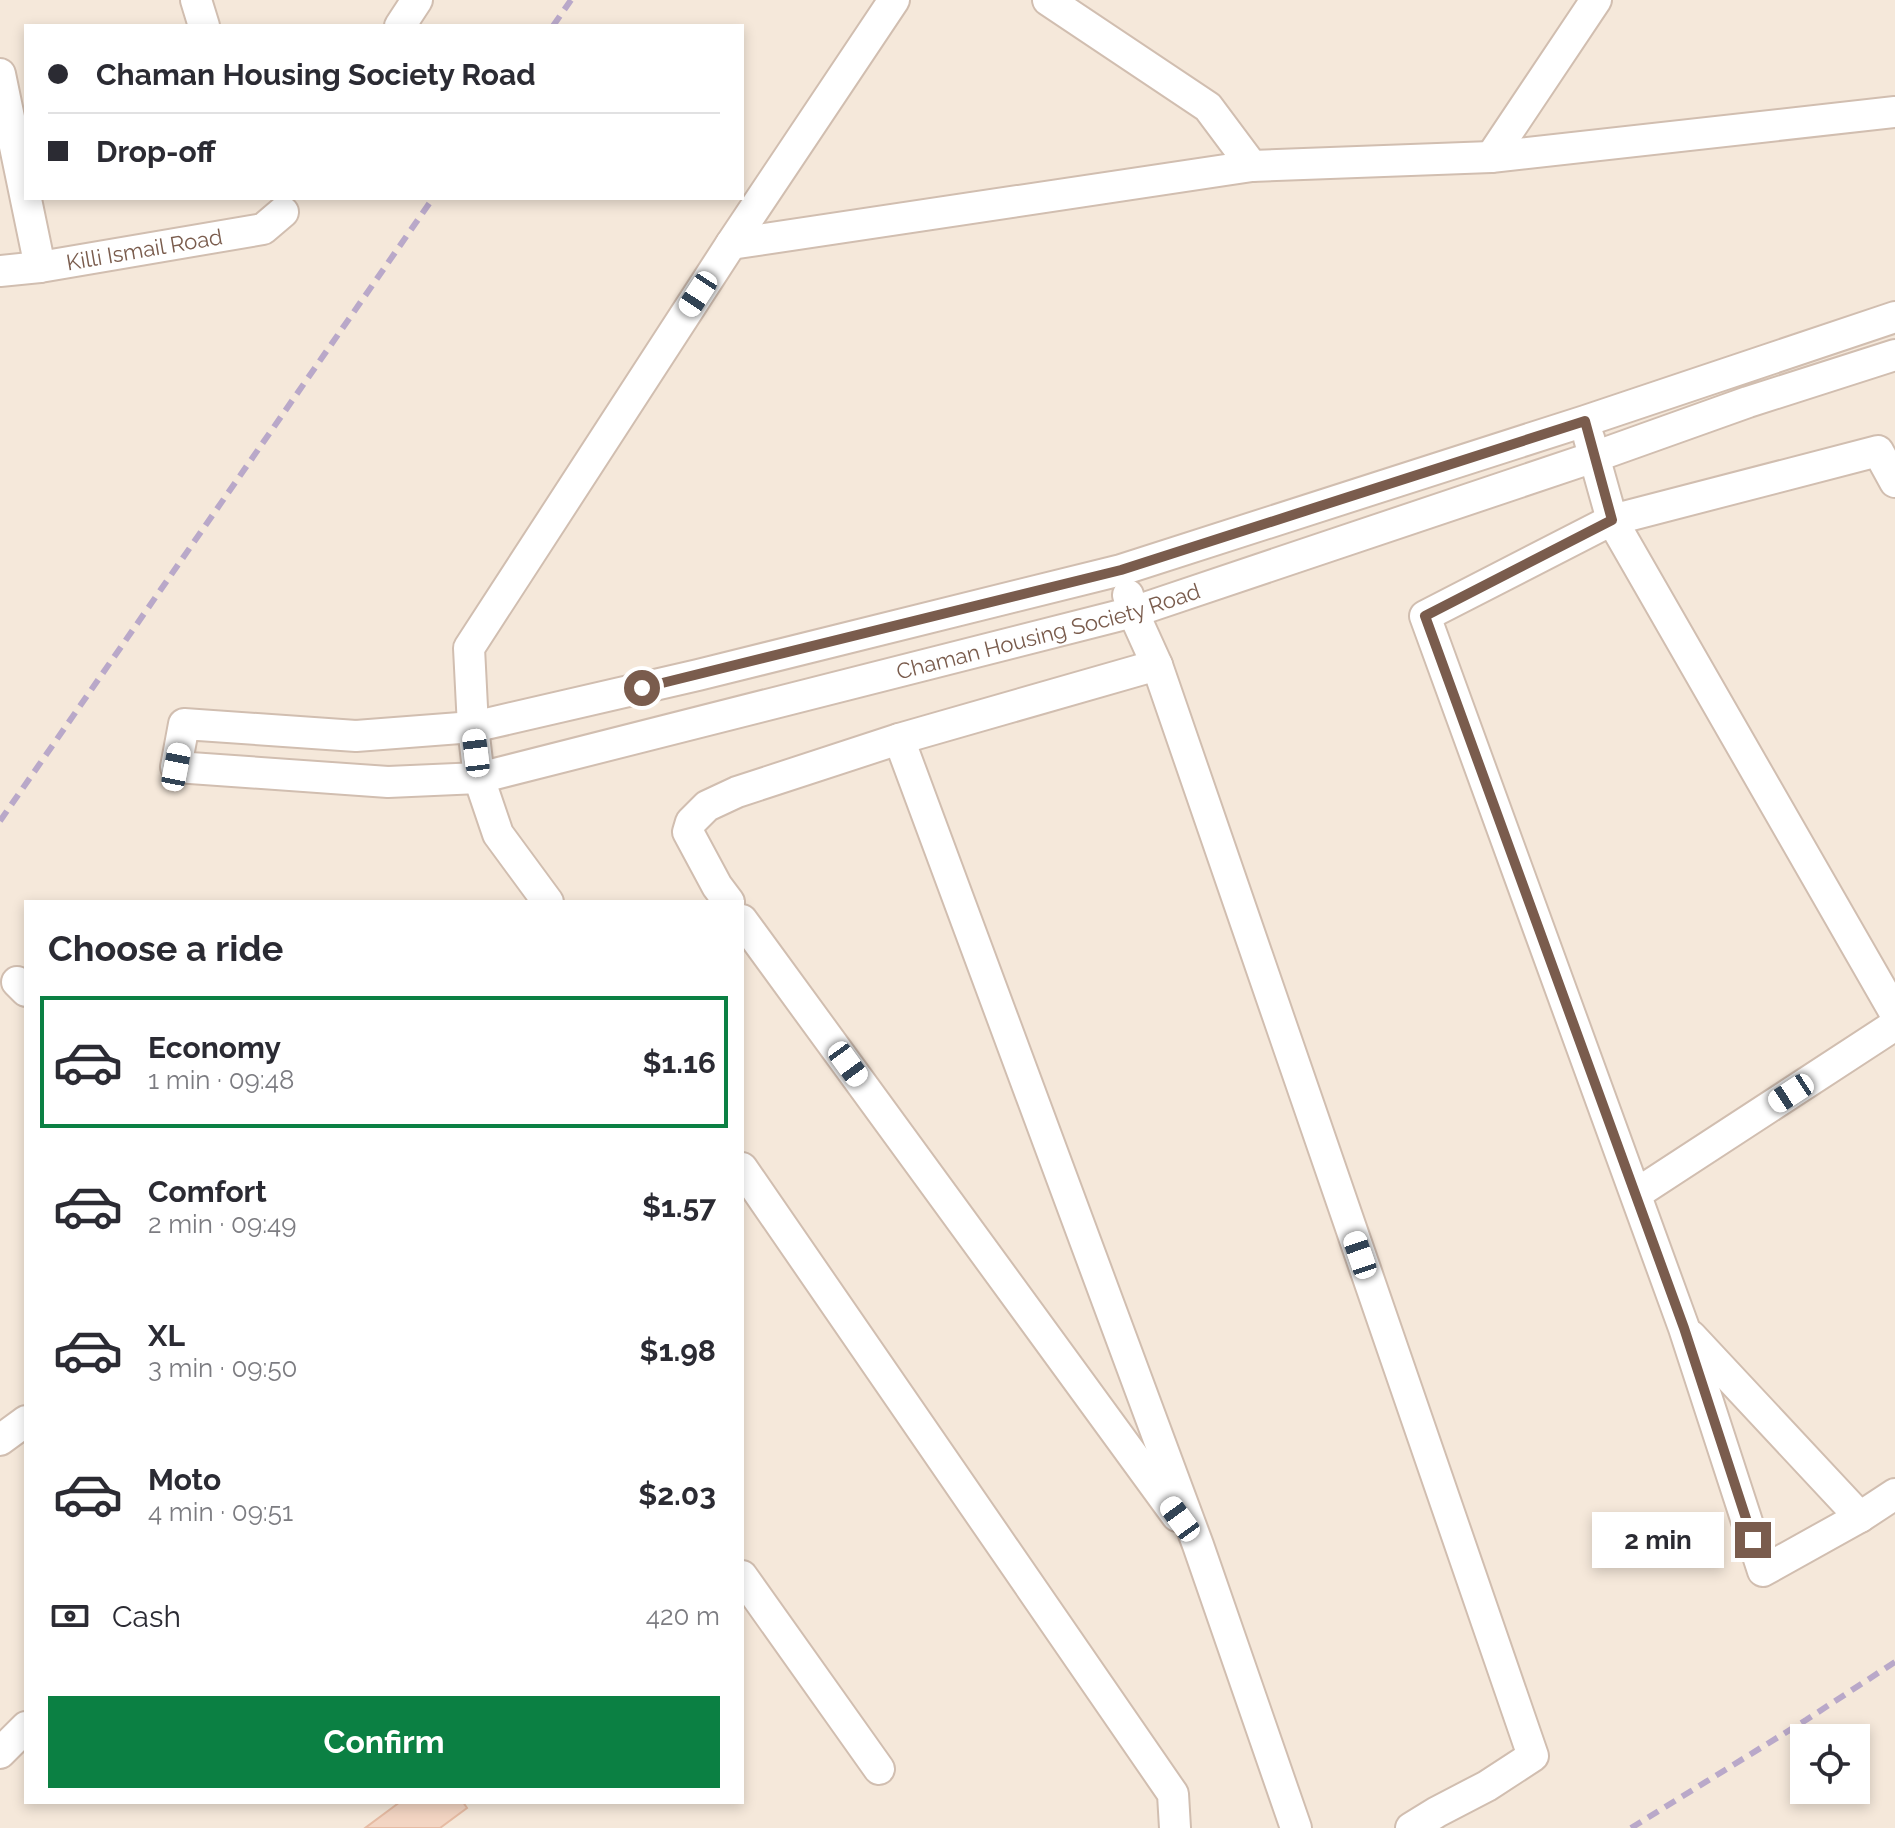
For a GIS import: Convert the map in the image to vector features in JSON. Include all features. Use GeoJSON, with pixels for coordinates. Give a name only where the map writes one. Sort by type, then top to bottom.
{"type":"FeatureCollection","features":[{"type":"Feature","properties":{"kind":"street"},"geometry":{"type":"LineString","coordinates":[[196,0],[203,24]]}},
{"type":"Feature","properties":{"kind":"street"},"geometry":{"type":"LineString","coordinates":[[547,900],[498,834],[479,778],[469,648],[731,244],[894,0]]}},
{"type":"Feature","properties":{"kind":"street"},"geometry":{"type":"LineString","coordinates":[[1048,0],[1208,107],[1252,166]]}},
{"type":"Feature","properties":{"kind":"street"},"geometry":{"type":"LineString","coordinates":[[1491,157],[1596,0]]}},
{"type":"Feature","properties":{"kind":"street"},"geometry":{"type":"LineString","coordinates":[[0,74],[24,190]]}},
{"type":"Feature","properties":{"kind":"street"},"geometry":{"type":"LineString","coordinates":[[731,244],[1252,166],[1491,157],[1895,112]]}},
{"type":"Feature","properties":{"kind":"street"},"geometry":{"type":"LineString","coordinates":[[26,200],[40,267]]}},
{"type":"Feature","properties":{"kind":"street","name":"Killi Ismail Road"},"geometry":{"type":"LineString","coordinates":[[0,271],[263,229],[279,203]]}},
{"type":"Feature","properties":{"kind":"street","name":"Chaman Housing Society Road"},"geometry":{"type":"LineString","coordinates":[[1895,317],[1585,421],[1121,570],[714,672],[473,727],[356,736],[184,724],[176,767],[388,782],[479,778],[1133,612],[1748,402],[1895,355]]}},
{"type":"Feature","properties":{"kind":"street"},"geometry":{"type":"LineString","coordinates":[[1585,421],[1612,520],[1895,1013]]}},
{"type":"Feature","properties":{"kind":"street"},"geometry":{"type":"LineString","coordinates":[[1895,482],[1878,451],[1612,520],[1425,616],[1684,1328],[1763,1571],[1895,1494]]}},
{"type":"Feature","properties":{"kind":"street"},"geometry":{"type":"LineString","coordinates":[[1121,570],[1133,612],[1157,665],[1533,1756],[1487,1786],[1411,1828]]}},
{"type":"Feature","properties":{"kind":"street"},"geometry":{"type":"LineString","coordinates":[[728,900],[688,832],[691,822],[707,806],[737,792],[899,739],[1157,665]]}},
{"type":"Feature","properties":{"kind":"street"},"geometry":{"type":"LineString","coordinates":[[899,739],[1198,1545],[1296,1828]]}},
{"type":"Feature","properties":{"kind":"street"},"geometry":{"type":"LineString","coordinates":[[744,923],[1198,1545]]}},
{"type":"Feature","properties":{"kind":"street"},"geometry":{"type":"LineString","coordinates":[[1636,1194],[1895,1025]]}},
{"type":"Feature","properties":{"kind":"street"},"geometry":{"type":"LineString","coordinates":[[744,1171],[1173,1794],[1175,1828]]}},
{"type":"Feature","properties":{"kind":"street"},"geometry":{"type":"LineString","coordinates":[[1684,1328],[1860,1517]]}},
{"type":"Feature","properties":{"kind":"street"},"geometry":{"type":"LineString","coordinates":[[0,1440],[24,1422]]}},
{"type":"Feature","properties":{"kind":"street"},"geometry":{"type":"LineString","coordinates":[[744,1579],[879,1769]]}},
{"type":"Feature","properties":{"kind":"street"},"geometry":{"type":"LineString","coordinates":[[0,1753],[24,1729]]}},
{"type":"Feature","properties":{"kind":"shaded area"},"geometry":{"type":"Polygon","coordinates":[[[0,0],[1895,0],[1895,1828],[0,1828],[0,0]]]}},
{"type":"Feature","properties":{"kind":"building"},"geometry":{"type":"Polygon","coordinates":[[[397,1804],[464,1804],[467,1808],[440,1828],[365,1828],[397,1804]]]}},
{"type":"Feature","properties":{"kind":"railway"},"geometry":{"type":"LineString","coordinates":[[554,24],[571,0]]}},
{"type":"Feature","properties":{"kind":"railway"},"geometry":{"type":"LineString","coordinates":[[0,821],[432,200]]}},
{"type":"Feature","properties":{"kind":"railway"},"geometry":{"type":"LineString","coordinates":[[1631,1828],[1895,1662]]}},
{"type":"Feature","properties":{"kind":"route"},"geometry":{"type":"LineString","coordinates":[[642,688],[1121,570],[1585,421],[1612,520],[1425,616],[1684,1328],[1753,1540]]}}]}
